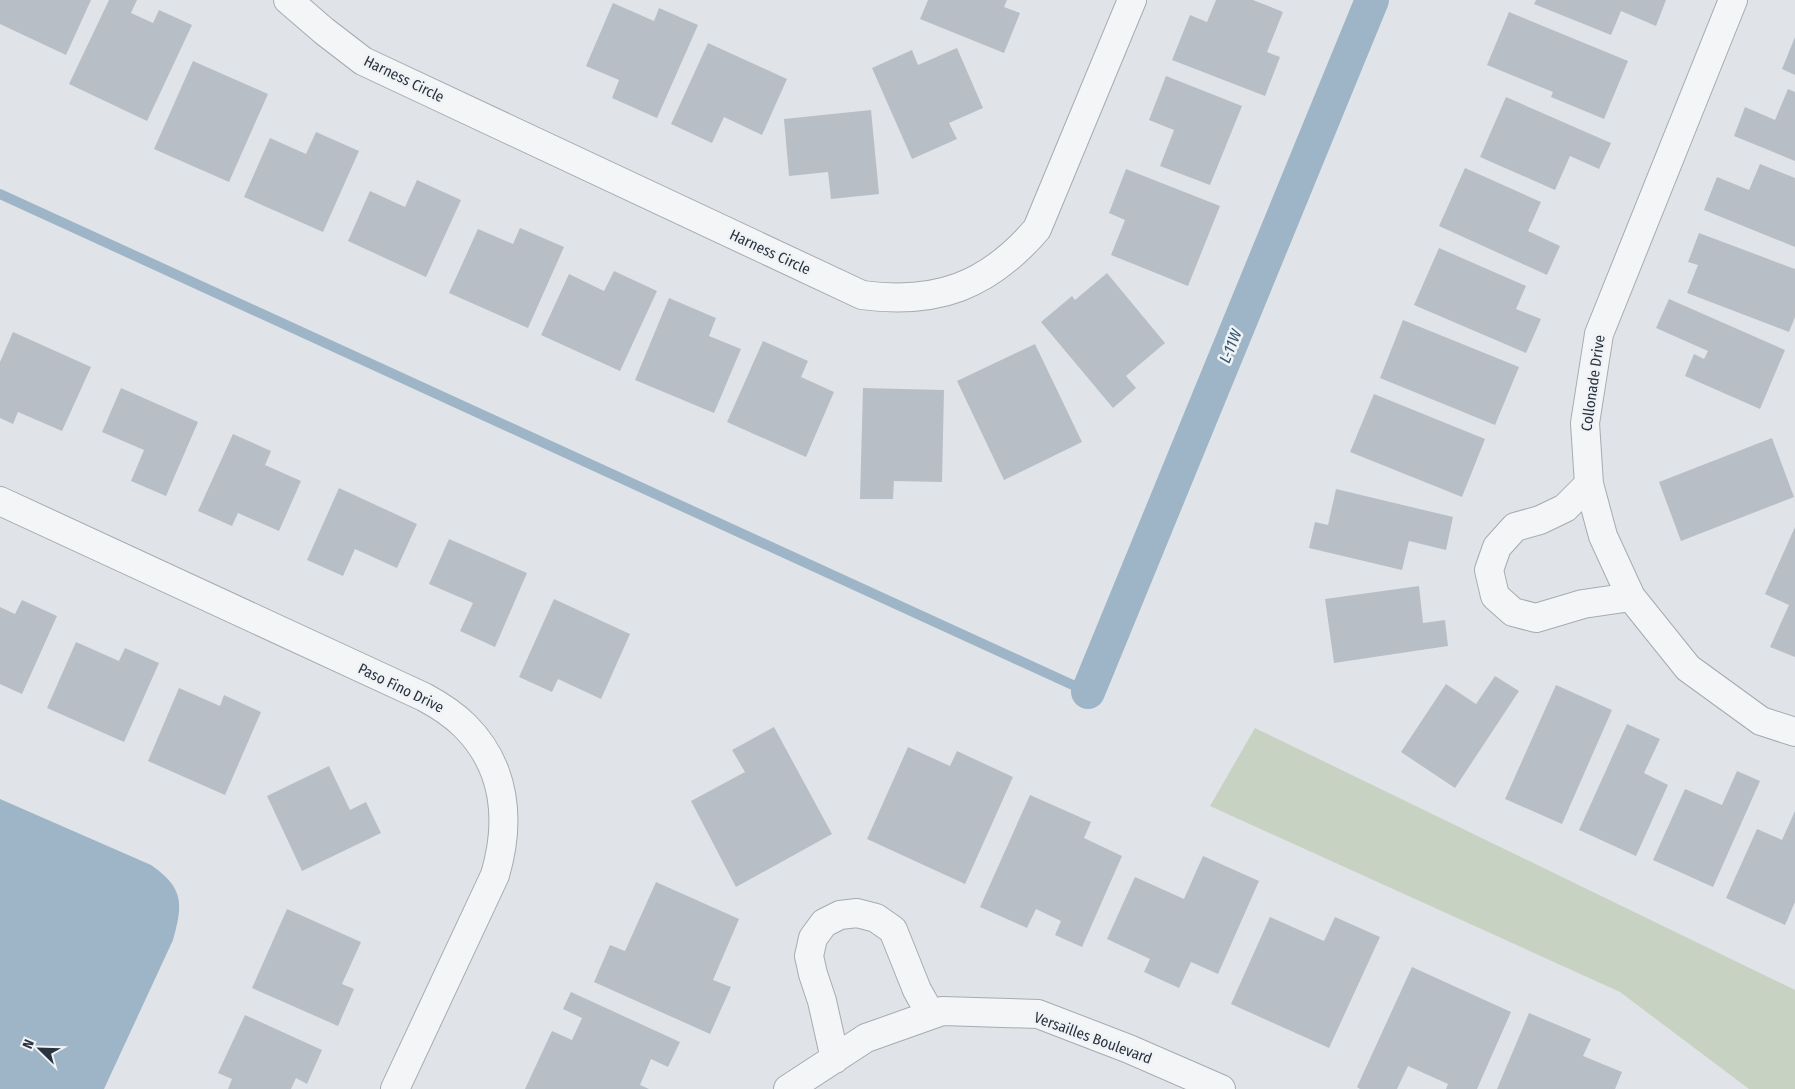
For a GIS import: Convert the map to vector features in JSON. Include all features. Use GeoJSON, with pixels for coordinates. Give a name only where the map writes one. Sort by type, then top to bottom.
{"type":"FeatureCollection","features":[{"type":"Feature","properties":{"kind":"street","name":"Harness Circle"},"geometry":{"type":"LineString","coordinates":[[288,0],[363,61],[862,295],[884,298],[907,298],[929,296],[972,282],[991,271],[1022,246],[1037,229],[1132,0]]}},
{"type":"Feature","properties":{"kind":"street","name":"Collonade Drive"},"geometry":{"type":"LineString","coordinates":[[1733,0],[1599,334],[1585,423],[1589,484],[1603,536],[1631,597],[1688,668],[1761,721],[1795,732]]}},
{"type":"Feature","properties":{"kind":"street"},"geometry":{"type":"LineString","coordinates":[[1589,484],[1565,508],[1540,520],[1515,527],[1497,547],[1489,570],[1495,596],[1513,612],[1536,618],[1583,604],[1631,597]]}},
{"type":"Feature","properties":{"kind":"street","name":"Paso Fino Drive"},"geometry":{"type":"LineString","coordinates":[[0,501],[424,697],[446,710],[465,725],[480,744],[492,765],[505,811],[502,852],[495,875],[395,1089]]}},
{"type":"Feature","properties":{"kind":"street"},"geometry":{"type":"LineString","coordinates":[[835,1059],[822,1001],[809,956],[813,938],[824,923],[840,915],[857,913],[876,918],[893,930],[917,990],[931,1015]]}},
{"type":"Feature","properties":{"kind":"street","name":"Versailles Boulevard"},"geometry":{"type":"LineString","coordinates":[[788,1089],[866,1038],[942,1011],[1038,1014],[1129,1049],[1221,1089]]}},
{"type":"Feature","properties":{"kind":"green space"},"geometry":{"type":"Polygon","coordinates":[[[1255,728],[1795,990],[1795,1089],[1749,1089],[1620,992],[1210,806],[1255,728]]]}},
{"type":"Feature","properties":{"kind":"water"},"geometry":{"type":"Polygon","coordinates":[[[0,799],[151,865],[170,881],[175,889],[179,907],[173,940],[104,1089],[0,1089],[0,799]]]}},
{"type":"Feature","properties":{"kind":"building"},"geometry":{"type":"Polygon","coordinates":[[[0,0],[91,0],[66,55],[0,24],[0,0]]]}},
{"type":"Feature","properties":{"kind":"building"},"geometry":{"type":"Polygon","coordinates":[[[109,0],[137,0],[131,13],[153,23],[159,10],[192,25],[147,121],[69,84],[109,0]]]}},
{"type":"Feature","properties":{"kind":"building"},"geometry":{"type":"Polygon","coordinates":[[[928,0],[1007,0],[1004,7],[1020,13],[1004,53],[920,19],[928,0]]]}},
{"type":"Feature","properties":{"kind":"building"},"geometry":{"type":"Polygon","coordinates":[[[1216,0],[1253,0],[1283,12],[1267,52],[1280,57],[1265,96],[1172,60],[1190,15],[1207,22],[1216,0]]]}},
{"type":"Feature","properties":{"kind":"building"},"geometry":{"type":"Polygon","coordinates":[[[1536,0],[1666,0],[1656,26],[1621,11],[1611,35],[1534,4],[1536,0]]]}},
{"type":"Feature","properties":{"kind":"building"},"geometry":{"type":"Polygon","coordinates":[[[613,3],[654,21],[659,8],[698,25],[657,118],[612,98],[619,80],[586,66],[613,3]]]}},
{"type":"Feature","properties":{"kind":"building"},"geometry":{"type":"Polygon","coordinates":[[[1509,12],[1628,61],[1604,119],[1551,97],[1553,92],[1487,65],[1509,12]]]}},
{"type":"Feature","properties":{"kind":"building"},"geometry":{"type":"Polygon","coordinates":[[[1795,37],[1795,75],[1782,69],[1795,37]]]}},
{"type":"Feature","properties":{"kind":"building"},"geometry":{"type":"Polygon","coordinates":[[[708,43],[787,79],[762,135],[724,117],[712,143],[671,124],[708,43]]]}},
{"type":"Feature","properties":{"kind":"building"},"geometry":{"type":"Polygon","coordinates":[[[957,48],[983,108],[949,123],[957,139],[912,159],[872,68],[912,50],[918,65],[957,48]]]}},
{"type":"Feature","properties":{"kind":"building"},"geometry":{"type":"Polygon","coordinates":[[[193,61],[268,94],[229,182],[154,149],[193,61]]]}},
{"type":"Feature","properties":{"kind":"building"},"geometry":{"type":"Polygon","coordinates":[[[1166,76],[1242,106],[1210,185],[1160,166],[1174,130],[1149,120],[1166,76]]]}},
{"type":"Feature","properties":{"kind":"building"},"geometry":{"type":"Polygon","coordinates":[[[1788,89],[1795,92],[1795,161],[1734,136],[1745,107],[1775,120],[1788,89]]]}},
{"type":"Feature","properties":{"kind":"building"},"geometry":{"type":"Polygon","coordinates":[[[1506,97],[1611,143],[1599,169],[1570,156],[1555,190],[1480,157],[1506,97]]]}},
{"type":"Feature","properties":{"kind":"building"},"geometry":{"type":"Polygon","coordinates":[[[871,110],[879,194],[831,199],[828,172],[789,176],[784,119],[871,110]]]}},
{"type":"Feature","properties":{"kind":"building"},"geometry":{"type":"Polygon","coordinates":[[[316,132],[359,151],[323,232],[244,197],[270,138],[306,154],[316,132]]]}},
{"type":"Feature","properties":{"kind":"building"},"geometry":{"type":"Polygon","coordinates":[[[1760,164],[1795,178],[1795,247],[1704,210],[1717,177],[1749,190],[1760,164]]]}},
{"type":"Feature","properties":{"kind":"building"},"geometry":{"type":"Polygon","coordinates":[[[1465,168],[1541,202],[1528,231],[1560,246],[1547,275],[1439,226],[1465,168]]]}},
{"type":"Feature","properties":{"kind":"building"},"geometry":{"type":"Polygon","coordinates":[[[1126,169],[1220,206],[1188,286],[1111,255],[1125,220],[1109,213],[1126,169]]]}},
{"type":"Feature","properties":{"kind":"building"},"geometry":{"type":"Polygon","coordinates":[[[417,180],[461,200],[426,277],[348,241],[370,191],[405,207],[417,180]]]}},
{"type":"Feature","properties":{"kind":"building"},"geometry":{"type":"Polygon","coordinates":[[[520,228],[564,247],[528,328],[449,293],[478,229],[513,244],[520,228]]]}},
{"type":"Feature","properties":{"kind":"building"},"geometry":{"type":"Polygon","coordinates":[[[1699,233],[1795,269],[1795,317],[1789,332],[1687,293],[1698,265],[1688,262],[1699,233]]]}},
{"type":"Feature","properties":{"kind":"building"},"geometry":{"type":"Polygon","coordinates":[[[1439,248],[1526,286],[1516,309],[1541,319],[1526,353],[1414,305],[1439,248]]]}},
{"type":"Feature","properties":{"kind":"building"},"geometry":{"type":"Polygon","coordinates":[[[614,271],[657,291],[620,371],[541,335],[569,274],[604,291],[614,271]]]}},
{"type":"Feature","properties":{"kind":"building"},"geometry":{"type":"Polygon","coordinates":[[[1107,273],[1165,343],[1126,376],[1136,388],[1113,408],[1041,322],[1072,296],[1075,300],[1107,273]]]}},
{"type":"Feature","properties":{"kind":"building"},"geometry":{"type":"Polygon","coordinates":[[[669,298],[716,318],[709,336],[741,349],[714,413],[635,380],[669,298]]]}},
{"type":"Feature","properties":{"kind":"building"},"geometry":{"type":"Polygon","coordinates":[[[1669,299],[1785,350],[1760,409],[1685,376],[1694,354],[1704,359],[1708,351],[1656,328],[1669,299]]]}},
{"type":"Feature","properties":{"kind":"building"},"geometry":{"type":"Polygon","coordinates":[[[1403,320],[1519,367],[1495,425],[1380,378],[1403,320]]]}},
{"type":"Feature","properties":{"kind":"building"},"geometry":{"type":"Polygon","coordinates":[[[13,332],[91,367],[62,431],[18,412],[13,424],[0,418],[0,362],[13,332]]]}},
{"type":"Feature","properties":{"kind":"building"},"geometry":{"type":"Polygon","coordinates":[[[763,341],[808,361],[801,377],[834,392],[806,457],[727,422],[763,341]]]}},
{"type":"Feature","properties":{"kind":"building"},"geometry":{"type":"Polygon","coordinates":[[[1035,344],[1082,442],[1004,480],[957,381],[1035,344]]]}},
{"type":"Feature","properties":{"kind":"building"},"geometry":{"type":"Polygon","coordinates":[[[121,388],[198,422],[166,496],[131,481],[144,450],[102,432],[121,388]]]}},
{"type":"Feature","properties":{"kind":"building"},"geometry":{"type":"Polygon","coordinates":[[[863,388],[944,390],[942,482],[894,481],[893,499],[860,499],[863,388]]]}},
{"type":"Feature","properties":{"kind":"building"},"geometry":{"type":"Polygon","coordinates":[[[1374,394],[1485,439],[1462,497],[1350,452],[1374,394]]]}},
{"type":"Feature","properties":{"kind":"building"},"geometry":{"type":"Polygon","coordinates":[[[233,434],[271,451],[265,465],[301,481],[279,531],[238,513],[232,526],[198,511],[233,434]]]}},
{"type":"Feature","properties":{"kind":"building"},"geometry":{"type":"Polygon","coordinates":[[[1772,438],[1794,497],[1681,541],[1659,482],[1772,438]]]}},
{"type":"Feature","properties":{"kind":"building"},"geometry":{"type":"Polygon","coordinates":[[[339,488],[417,524],[397,568],[355,549],[343,576],[307,560],[339,488]]]}},
{"type":"Feature","properties":{"kind":"building"},"geometry":{"type":"Polygon","coordinates":[[[1336,489],[1453,517],[1446,550],[1409,541],[1402,570],[1309,548],[1315,522],[1328,525],[1336,489]]]}},
{"type":"Feature","properties":{"kind":"building"},"geometry":{"type":"Polygon","coordinates":[[[1795,527],[1795,657],[1770,647],[1789,605],[1765,594],[1795,527]]]}},
{"type":"Feature","properties":{"kind":"building"},"geometry":{"type":"Polygon","coordinates":[[[449,539],[527,573],[495,647],[460,631],[473,603],[429,584],[449,539]]]}},
{"type":"Feature","properties":{"kind":"building"},"geometry":{"type":"Polygon","coordinates":[[[1419,586],[1423,623],[1445,620],[1448,646],[1334,663],[1325,599],[1419,586]]]}},
{"type":"Feature","properties":{"kind":"building"},"geometry":{"type":"Polygon","coordinates":[[[554,599],[630,634],[601,699],[558,679],[552,692],[519,677],[554,599]]]}},
{"type":"Feature","properties":{"kind":"building"},"geometry":{"type":"Polygon","coordinates":[[[22,600],[57,616],[22,694],[0,684],[0,607],[15,614],[22,600]]]}},
{"type":"Feature","properties":{"kind":"building"},"geometry":{"type":"Polygon","coordinates":[[[76,642],[119,661],[125,648],[159,663],[124,742],[47,708],[76,642]]]}},
{"type":"Feature","properties":{"kind":"building"},"geometry":{"type":"Polygon","coordinates":[[[1495,676],[1519,691],[1455,788],[1401,752],[1446,684],[1476,704],[1495,676]]]}},
{"type":"Feature","properties":{"kind":"building"},"geometry":{"type":"Polygon","coordinates":[[[1556,685],[1612,710],[1562,824],[1505,799],[1556,685]]]}},
{"type":"Feature","properties":{"kind":"building"},"geometry":{"type":"Polygon","coordinates":[[[179,688],[220,706],[224,695],[261,712],[225,795],[148,761],[179,688]]]}},
{"type":"Feature","properties":{"kind":"building"},"geometry":{"type":"Polygon","coordinates":[[[1627,724],[1660,739],[1644,773],[1668,785],[1636,856],[1579,830],[1627,724]]]}},
{"type":"Feature","properties":{"kind":"building"},"geometry":{"type":"Polygon","coordinates":[[[774,727],[832,834],[736,887],[691,801],[745,772],[732,750],[774,727]]]}},
{"type":"Feature","properties":{"kind":"building"},"geometry":{"type":"Polygon","coordinates":[[[908,747],[950,766],[957,751],[1013,777],[965,884],[867,839],[908,747]]]}},
{"type":"Feature","properties":{"kind":"building"},"geometry":{"type":"Polygon","coordinates":[[[329,766],[350,810],[366,802],[381,833],[302,871],[267,796],[329,766]]]}},
{"type":"Feature","properties":{"kind":"building"},"geometry":{"type":"Polygon","coordinates":[[[1737,771],[1760,781],[1713,887],[1653,860],[1685,789],[1722,805],[1737,771]]]}},
{"type":"Feature","properties":{"kind":"building"},"geometry":{"type":"Polygon","coordinates":[[[1030,795],[1091,822],[1084,838],[1122,856],[1082,947],[1055,935],[1061,921],[1036,909],[1027,928],[980,907],[1030,795]]]}},
{"type":"Feature","properties":{"kind":"building"},"geometry":{"type":"Polygon","coordinates":[[[1795,811],[1795,902],[1785,925],[1726,898],[1757,829],[1782,840],[1795,811]]]}},
{"type":"Feature","properties":{"kind":"building"},"geometry":{"type":"Polygon","coordinates":[[[1203,856],[1259,881],[1218,974],[1191,962],[1179,988],[1144,972],[1150,959],[1107,939],[1135,877],[1184,899],[1203,856]]]}},
{"type":"Feature","properties":{"kind":"building"},"geometry":{"type":"Polygon","coordinates":[[[656,882],[739,919],[713,980],[731,987],[710,1034],[594,982],[610,945],[625,951],[656,882]]]}},
{"type":"Feature","properties":{"kind":"building"},"geometry":{"type":"Polygon","coordinates":[[[287,909],[361,942],[342,984],[354,989],[338,1026],[252,988],[287,909]]]}},
{"type":"Feature","properties":{"kind":"building"},"geometry":{"type":"Polygon","coordinates":[[[1270,917],[1324,941],[1335,917],[1380,937],[1329,1048],[1231,1004],[1270,917]]]}},
{"type":"Feature","properties":{"kind":"building"},"geometry":{"type":"Polygon","coordinates":[[[1412,967],[1511,1012],[1477,1089],[1446,1089],[1448,1084],[1408,1066],[1397,1089],[1360,1089],[1357,1087],[1412,967]]]}},
{"type":"Feature","properties":{"kind":"building"},"geometry":{"type":"Polygon","coordinates":[[[571,992],[680,1042],[668,1067],[651,1059],[640,1085],[649,1089],[525,1089],[552,1031],[572,1040],[582,1018],[563,1009],[571,992]]]}},
{"type":"Feature","properties":{"kind":"building"},"geometry":{"type":"Polygon","coordinates":[[[1529,1013],[1591,1039],[1583,1056],[1622,1072],[1615,1089],[1497,1089],[1529,1013]]]}},
{"type":"Feature","properties":{"kind":"building"},"geometry":{"type":"Polygon","coordinates":[[[245,1015],[322,1050],[307,1084],[296,1078],[291,1089],[228,1089],[232,1079],[218,1073],[245,1015]]]}},
{"type":"Feature","properties":{"kind":"waterway","name":"L-11W"},"geometry":{"type":"LineString","coordinates":[[1088,692],[1372,0]]}},
{"type":"Feature","properties":{"kind":"waterway"},"geometry":{"type":"LineString","coordinates":[[0,194],[1088,692]]}}]}
